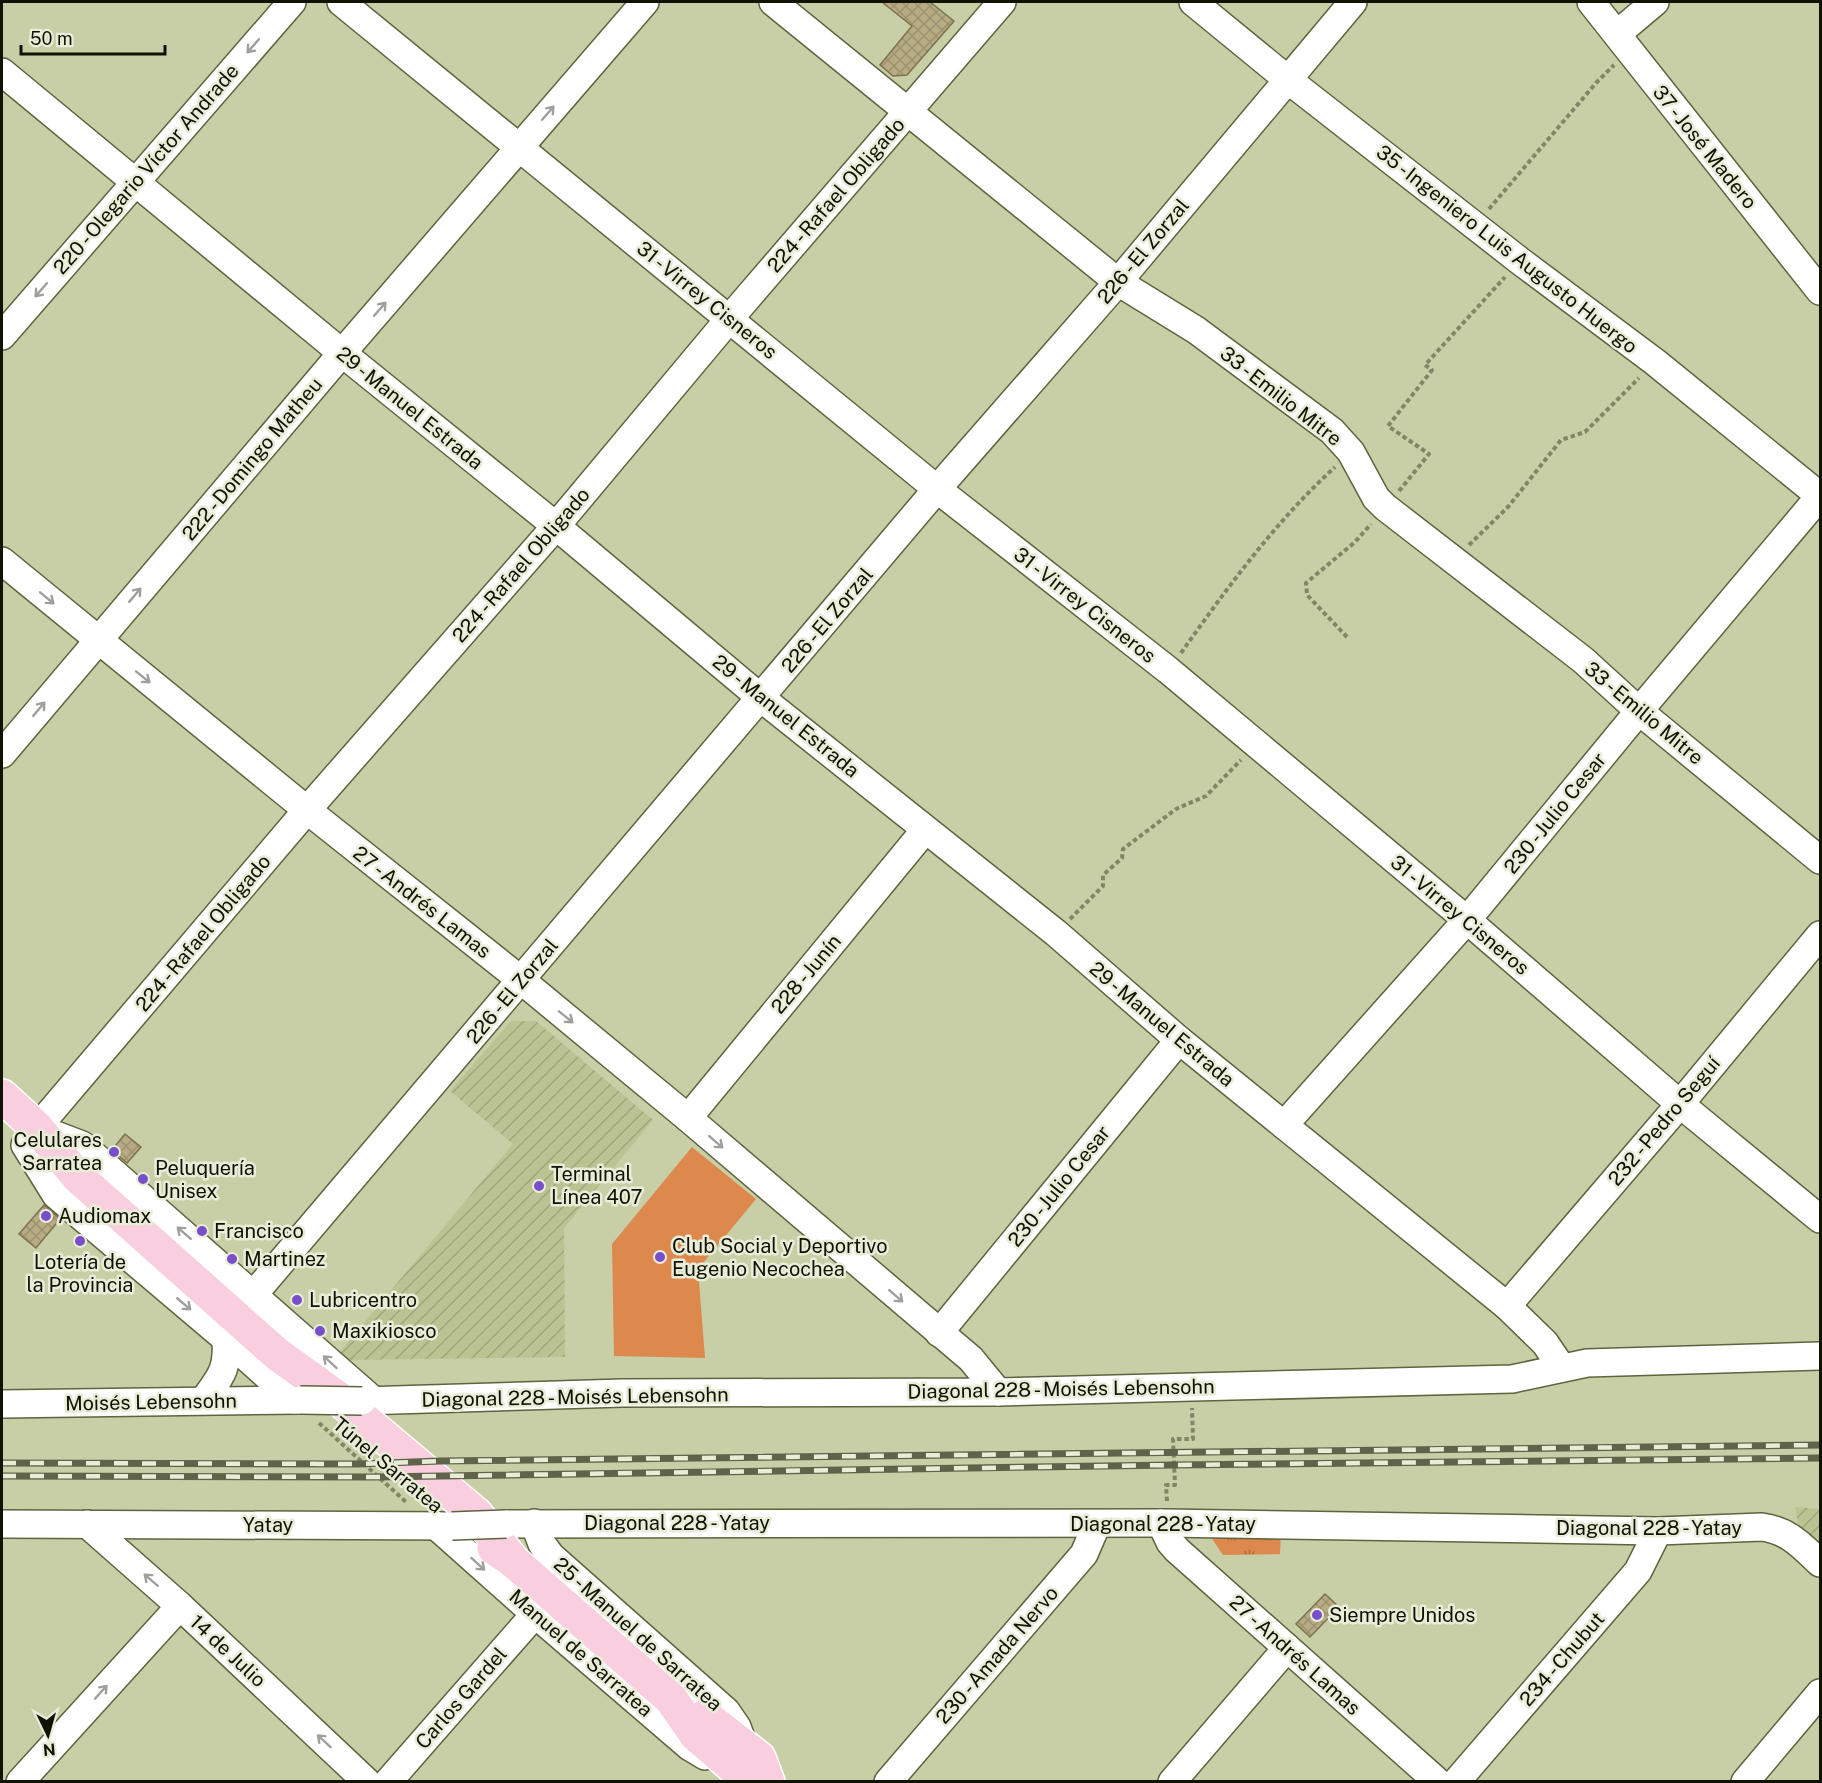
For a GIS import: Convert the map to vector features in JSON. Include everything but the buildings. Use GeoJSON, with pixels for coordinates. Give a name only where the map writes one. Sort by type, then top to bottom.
{"type":"FeatureCollection","features":[{"type":"Feature","properties":{"kind":"main road"},"geometry":{"type":"LineString","coordinates":[[2,1096],[21,1132]]}},
{"type":"Feature","properties":{"kind":"main road","name":"Túnel Sarratea"},"geometry":{"type":"LineString","coordinates":[[21,1132],[78,1177],[277,1354],[338,1398],[476,1514],[513,1560],[671,1699]]}},
{"type":"Feature","properties":{"kind":"main road","name":"Manuel de Sarratea"},"geometry":{"type":"LineString","coordinates":[[671,1699],[696,1735],[739,1756],[745,1777],[767,1782]]}},
{"type":"Feature","properties":{"kind":"street","name":"220 - Olegario Víctor Andrade"},"geometry":{"type":"LineString","coordinates":[[2,336],[292,2]]}},
{"type":"Feature","properties":{"kind":"street","name":"31 - Virrey Cisneros"},"geometry":{"type":"LineString","coordinates":[[341,2],[937,489],[1168,670],[1467,920],[1680,1104],[1821,1219]]}},
{"type":"Feature","properties":{"kind":"street","name":"222 - Domingo Matheu"},"geometry":{"type":"LineString","coordinates":[[2,754],[342,353],[645,2]]}},
{"type":"Feature","properties":{"kind":"street","name":"33 - Emilio Mitre"},"geometry":{"type":"LineString","coordinates":[[773,2],[1118,282],[1205,337],[1332,431],[1352,452],[1376,498],[1385,507],[1583,660],[1639,711],[1821,860]]}},
{"type":"Feature","properties":{"kind":"street","name":"224 - Rafael Obligado"},"geometry":{"type":"LineString","coordinates":[[21,1132],[556,526],[730,318],[1002,2]]}},
{"type":"Feature","properties":{"kind":"street","name":"35 - Ingeniero Luis Augusto Huergo"},"geometry":{"type":"LineString","coordinates":[[1193,2],[1287,80],[1654,362],[1821,496]]}},
{"type":"Feature","properties":{"kind":"street","name":"226 - El Zorzal"},"geometry":{"type":"LineString","coordinates":[[254,1294],[937,489],[1118,282],[1353,2]]}},
{"type":"Feature","properties":{"kind":"street","name":"37 - José Madero"},"geometry":{"type":"LineString","coordinates":[[1591,2],[1821,291]]}},
{"type":"Feature","properties":{"kind":"street"},"geometry":{"type":"LineString","coordinates":[[1623,42],[1655,2]]}},
{"type":"Feature","properties":{"kind":"street","name":"29 - Manuel Estrada"},"geometry":{"type":"LineString","coordinates":[[2,72],[342,353],[556,526],[761,698],[1056,933],[1179,1040],[1507,1306],[1545,1343],[1562,1368]]}},
{"type":"Feature","properties":{"kind":"street","name":"230 - Julio Cesar"},"geometry":{"type":"LineString","coordinates":[[1284,1125],[1467,920],[1639,711],[1821,496]]}},
{"type":"Feature","properties":{"kind":"street","name":"27 - Andrés Lamas"},"geometry":{"type":"LineString","coordinates":[[2,561],[307,810],[521,980],[688,1118],[970,1359],[998,1392]]}},
{"type":"Feature","properties":{"kind":"street","name":"228 - Junín"},"geometry":{"type":"LineString","coordinates":[[688,1118],[925,830]]}},
{"type":"Feature","properties":{"kind":"street","name":"232 - Pedro Seguí"},"geometry":{"type":"LineString","coordinates":[[1507,1306],[1821,935]]}},
{"type":"Feature","properties":{"kind":"street","name":"230 - Julio Cesar"},"geometry":{"type":"LineString","coordinates":[[939,1333],[1179,1040]]}},
{"type":"Feature","properties":{"kind":"street"},"geometry":{"type":"LineString","coordinates":[[21,1132],[82,1145],[254,1294],[368,1401]]}},
{"type":"Feature","properties":{"kind":"street"},"geometry":{"type":"LineString","coordinates":[[21,1132],[56,1195],[297,1400]]}},
{"type":"Feature","properties":{"kind":"street"},"geometry":{"type":"LineString","coordinates":[[204,1400],[224,1370],[227,1358],[226,1339]]}},
{"type":"Feature","properties":{"kind":"street","name":"Diagonal 228 - Moisés Lebensohn"},"geometry":{"type":"LineString","coordinates":[[297,1400],[368,1401],[622,1394],[998,1392],[1512,1379],[1587,1363],[1821,1356]]}},
{"type":"Feature","properties":{"kind":"street","name":"Moisés Lebensohn"},"geometry":{"type":"LineString","coordinates":[[2,1404],[297,1400]]}},
{"type":"Feature","properties":{"kind":"street","name":"27 - Andrés Lamas"},"geometry":{"type":"LineString","coordinates":[[1164,1512],[1170,1542],[1177,1550],[1437,1782]]}},
{"type":"Feature","properties":{"kind":"street","name":"Diagonal 228 - Yatay"},"geometry":{"type":"LineString","coordinates":[[534,1523],[1097,1524],[1164,1512],[1658,1531],[1762,1527],[1776,1529],[1809,1548]]}},
{"type":"Feature","properties":{"kind":"street","name":"Yatay"},"geometry":{"type":"LineString","coordinates":[[2,1524],[443,1525],[534,1523]]}},
{"type":"Feature","properties":{"kind":"street","name":"25 - Manuel de Sarratea"},"geometry":{"type":"LineString","coordinates":[[534,1523],[542,1544],[551,1556],[726,1711],[737,1726],[739,1756]]}},
{"type":"Feature","properties":{"kind":"street","name":"14 de Julio"},"geometry":{"type":"LineString","coordinates":[[87,1524],[180,1606],[367,1782]]}},
{"type":"Feature","properties":{"kind":"street","name":"230 - Amada Nervo"},"geometry":{"type":"LineString","coordinates":[[888,1782],[1084,1554],[1097,1524]]}},
{"type":"Feature","properties":{"kind":"street","name":"Manuel de Sarratea"},"geometry":{"type":"LineString","coordinates":[[443,1525],[535,1614],[690,1747],[715,1762],[739,1756]]}},
{"type":"Feature","properties":{"kind":"street","name":"234 - Chubut"},"geometry":{"type":"LineString","coordinates":[[1456,1782],[1638,1571],[1658,1531]]}},
{"type":"Feature","properties":{"kind":"street"},"geometry":{"type":"LineString","coordinates":[[20,1782],[180,1606]]}},
{"type":"Feature","properties":{"kind":"street","name":"Carlos Gardel"},"geometry":{"type":"LineString","coordinates":[[388,1782],[535,1614]]}},
{"type":"Feature","properties":{"kind":"street"},"geometry":{"type":"LineString","coordinates":[[1172,1782],[1287,1648]]}},
{"type":"Feature","properties":{"kind":"street"},"geometry":{"type":"LineString","coordinates":[[1745,1782],[1821,1693]]}},
{"type":"Feature","properties":{"kind":"path"},"geometry":{"type":"LineString","coordinates":[[1475,226],[1596,83],[1623,42]]}},
{"type":"Feature","properties":{"kind":"path"},"geometry":{"type":"LineString","coordinates":[[1347,637],[1307,595],[1306,583],[1354,542],[1429,454],[1388,426],[1432,370],[1425,365],[1520,261]]}},
{"type":"Feature","properties":{"kind":"path"},"geometry":{"type":"LineString","coordinates":[[1454,561],[1508,507],[1561,440],[1585,432],[1654,362]]}},
{"type":"Feature","properties":{"kind":"path"},"geometry":{"type":"LineString","coordinates":[[1168,670],[1209,613],[1304,495],[1352,452]]}},
{"type":"Feature","properties":{"kind":"path"},"geometry":{"type":"LineString","coordinates":[[1056,933],[1103,886],[1103,875],[1122,858],[1123,849],[1176,809],[1206,796],[1256,745]]}},
{"type":"Feature","properties":{"kind":"path"},"geometry":{"type":"LineString","coordinates":[[1164,1512],[1166,1485],[1175,1485],[1173,1439],[1193,1439],[1192,1414]]}},
{"type":"Feature","properties":{"kind":"path"},"geometry":{"type":"LineString","coordinates":[[319,1422],[406,1502]]}},
{"type":"Feature","properties":{"kind":"shaded area","name":"Terminal Línea 407"},"geometry":{"type":"Polygon","coordinates":[[[511,1021],[536,1021],[653,1120],[564,1228],[565,1357],[347,1360],[339,1353],[513,1144],[450,1091],[511,1021]]]}},
{"type":"Feature","properties":{"kind":"shaded area"},"geometry":{"type":"Polygon","coordinates":[[[1795,1507],[1820,1509],[1820,1542],[1799,1528],[1795,1507]]]}},
{"type":"Feature","properties":{"kind":"green space","name":"Club Social y Deportivo Eugenio Necochea"},"geometry":{"type":"Polygon","coordinates":[[[692,1147],[756,1199],[698,1269],[705,1358],[614,1356],[612,1244],[692,1147]]]}},
{"type":"Feature","properties":{"kind":"green space"},"geometry":{"type":"Polygon","coordinates":[[[1281,1532],[1280,1554],[1223,1555],[1208,1533],[1281,1532]]]}},
{"type":"Feature","properties":{"kind":"railway"},"geometry":{"type":"LineString","coordinates":[[2,1463],[358,1464],[440,1461],[1820,1445]]}},
{"type":"Feature","properties":{"kind":"railway"},"geometry":{"type":"LineString","coordinates":[[2,1476],[373,1477],[1820,1458]]}},
{"type":"Feature","properties":{"kind":"place","name":"Celulares Sarratea"},"geometry":{"type":"Point","coordinates":[114,1152]}},
{"type":"Feature","properties":{"kind":"place","name":"Peluquería Unisex"},"geometry":{"type":"Point","coordinates":[143,1179]}},
{"type":"Feature","properties":{"kind":"place","name":"Terminal Línea 407"},"geometry":{"type":"Point","coordinates":[539,1186]}},
{"type":"Feature","properties":{"kind":"place","name":"Audiomax"},"geometry":{"type":"Point","coordinates":[46,1216]}},
{"type":"Feature","properties":{"kind":"place","name":"Francisco"},"geometry":{"type":"Point","coordinates":[202,1231]}},
{"type":"Feature","properties":{"kind":"place","name":"Lotería de la Provincia"},"geometry":{"type":"Point","coordinates":[80,1241]}},
{"type":"Feature","properties":{"kind":"place","name":"Club Social y Deportivo Eugenio Necochea"},"geometry":{"type":"Point","coordinates":[660,1257]}},
{"type":"Feature","properties":{"kind":"place","name":"Martinez"},"geometry":{"type":"Point","coordinates":[232,1259]}},
{"type":"Feature","properties":{"kind":"place","name":"Lubricentro"},"geometry":{"type":"Point","coordinates":[297,1300]}},
{"type":"Feature","properties":{"kind":"place","name":"Maxikiosco"},"geometry":{"type":"Point","coordinates":[320,1331]}},
{"type":"Feature","properties":{"kind":"place","name":"Siempre Unidos"},"geometry":{"type":"Point","coordinates":[1317,1615]}}]}
